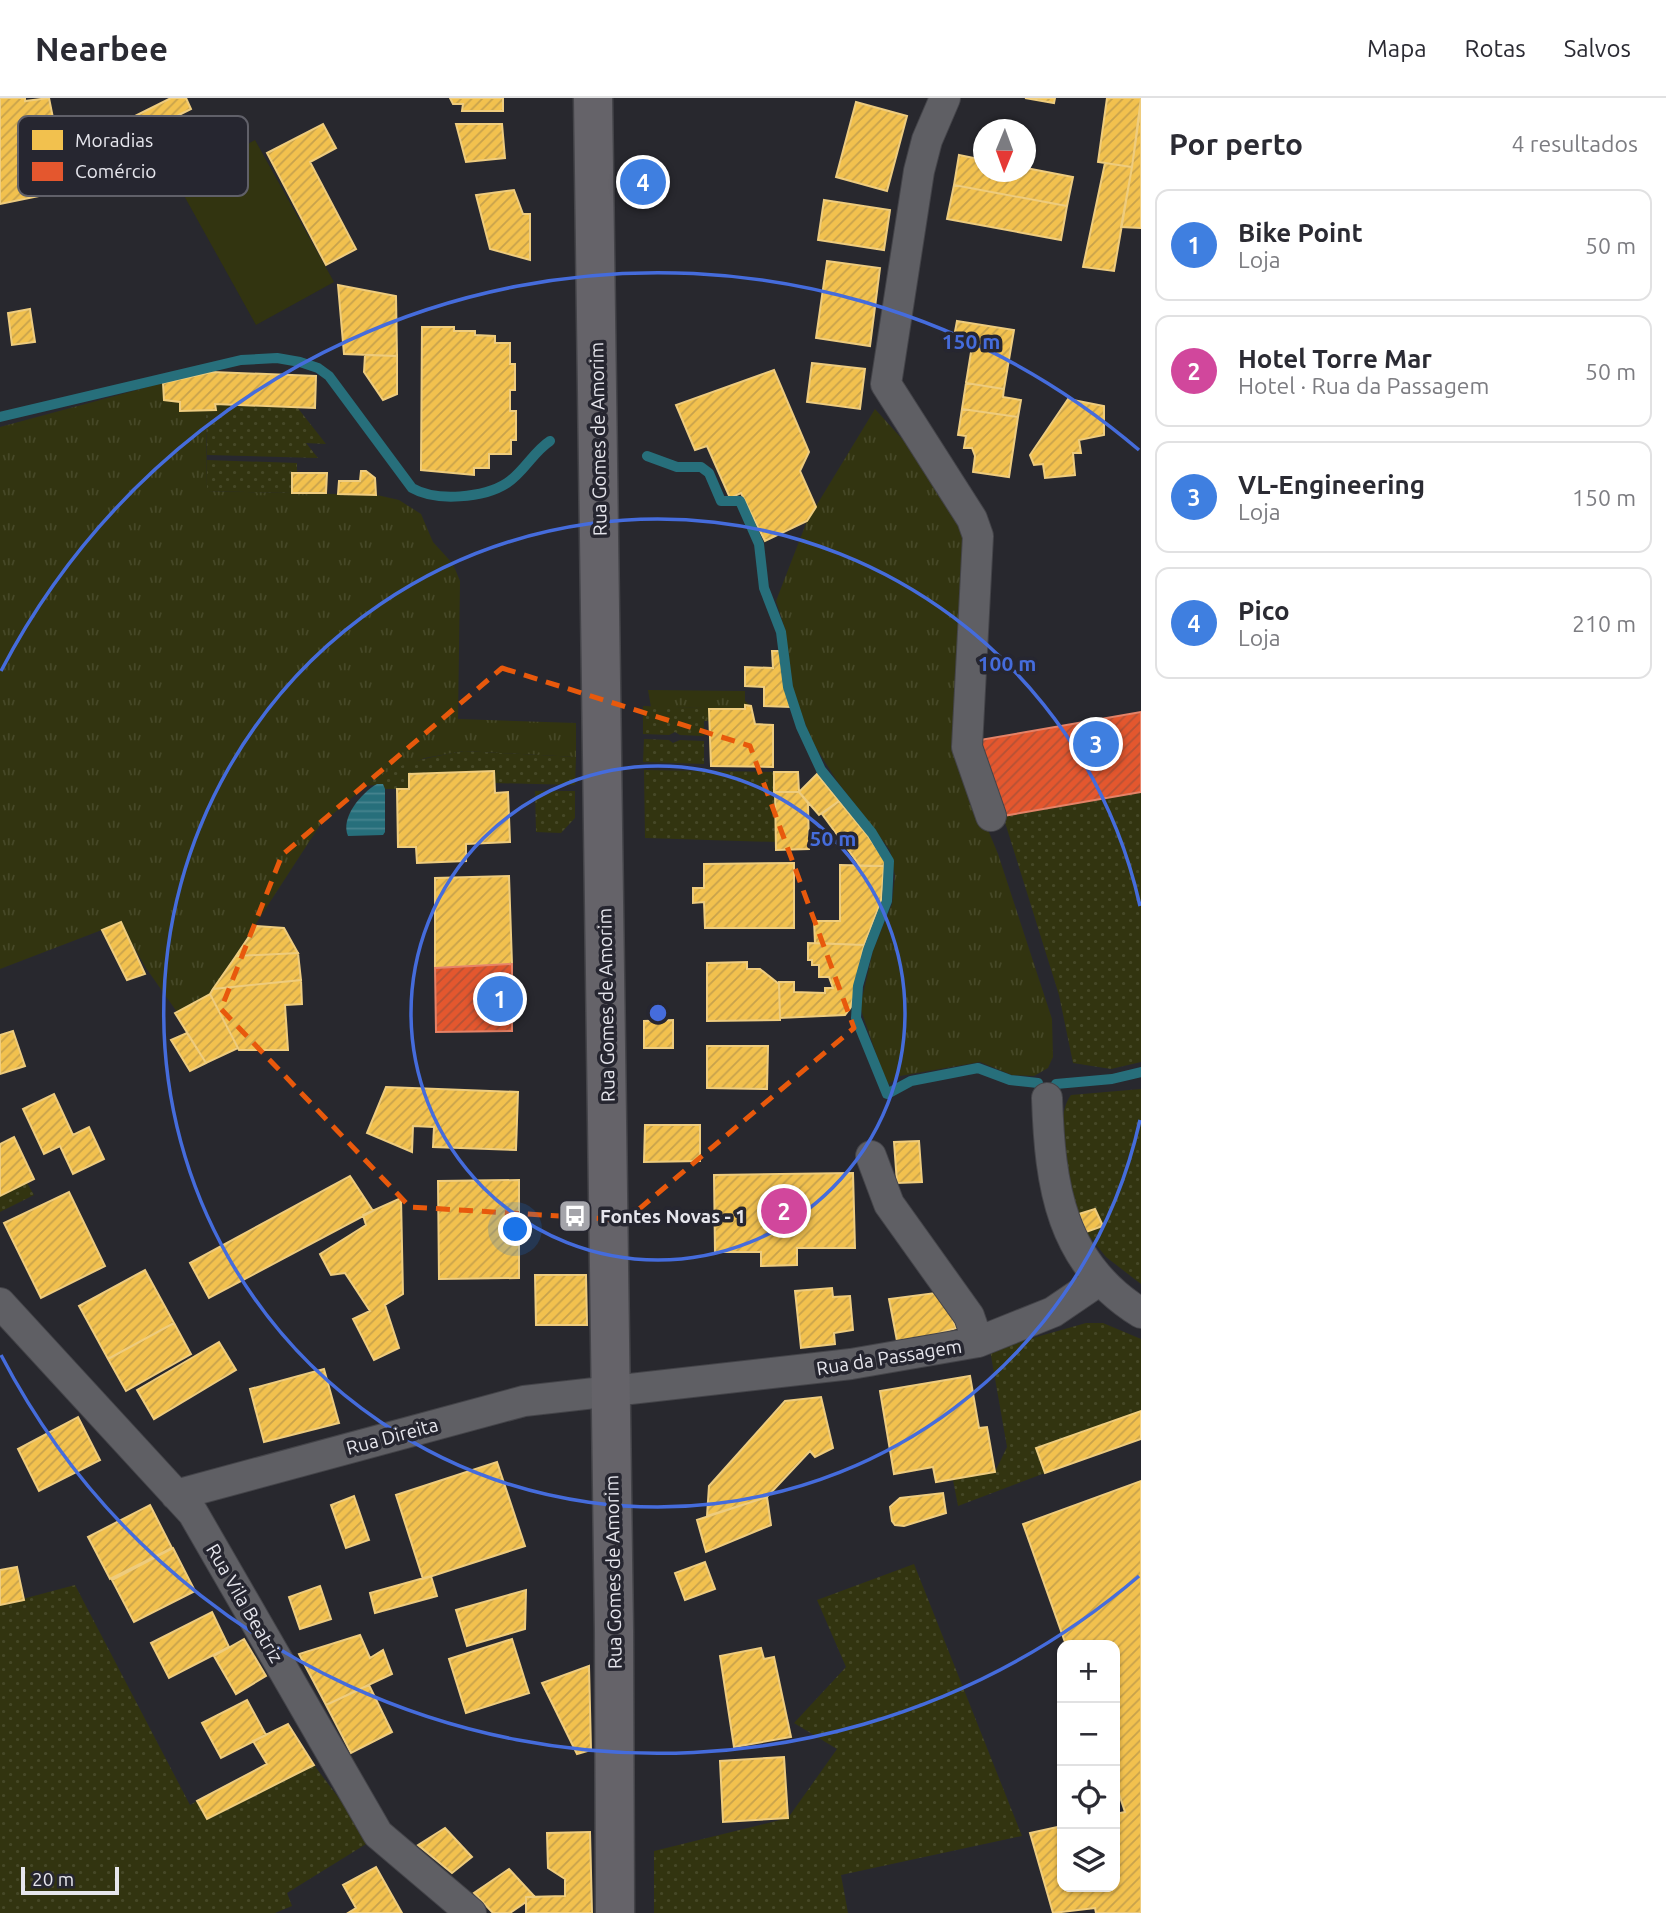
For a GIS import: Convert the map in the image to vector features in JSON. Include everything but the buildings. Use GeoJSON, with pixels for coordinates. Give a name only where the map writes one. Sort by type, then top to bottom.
{"type":"FeatureCollection","features":[{"type":"Feature","properties":{"kind":"main road","name":"Rua Gomes de Amorim"},"geometry":{"type":"LineString","coordinates":[[593,98],[611,1394],[615,1913]]}},
{"type":"Feature","properties":{"kind":"street"},"geometry":{"type":"LineString","coordinates":[[945,98],[927,140],[919,171],[886,384],[972,519],[978,536],[967,747],[991,816]]}},
{"type":"Feature","properties":{"kind":"street"},"geometry":{"type":"LineString","coordinates":[[1047,1098],[1056,1199],[1069,1234],[1100,1280],[1141,1313]]}},
{"type":"Feature","properties":{"kind":"street"},"geometry":{"type":"LineString","coordinates":[[871,1156],[889,1204],[969,1316],[978,1342]]}},
{"type":"Feature","properties":{"kind":"street","name":"Rua da Passagem"},"geometry":{"type":"LineString","coordinates":[[611,1394],[851,1364],[978,1342],[1053,1312],[1100,1280]]}},
{"type":"Feature","properties":{"kind":"street","name":"Rua Vila Beatriz"},"geometry":{"type":"LineString","coordinates":[[0,1303],[193,1513],[378,1834],[471,1913]]}},
{"type":"Feature","properties":{"kind":"street","name":"Rua Direita"},"geometry":{"type":"LineString","coordinates":[[176,1495],[524,1401],[611,1394]]}},
{"type":"Feature","properties":{"kind":"highlighted area"},"geometry":{"type":"Polygon","coordinates":[[[502,668],[750,746],[854,1028],[626,1220],[410,1207],[221,1009],[282,855],[502,668]]]}},
{"type":"Feature","properties":{"kind":"green space"},"geometry":{"type":"Polygon","coordinates":[[[255,140],[334,282],[256,325],[184,196],[248,196],[248,144],[255,140]]]}},
{"type":"Feature","properties":{"kind":"green space"},"geometry":{"type":"Polygon","coordinates":[[[163,383],[164,400],[180,402],[181,411],[206,411],[207,491],[377,495],[399,500],[421,514],[433,542],[453,564],[460,581],[458,719],[576,723],[576,757],[464,751],[425,758],[375,778],[320,825],[210,994],[177,1012],[146,968],[120,923],[0,969],[0,427],[163,383]]]}},
{"type":"Feature","properties":{"kind":"green space"},"geometry":{"type":"Polygon","coordinates":[[[215,404],[297,407],[326,444],[306,443],[318,458],[207,455],[206,411],[216,410],[215,404]]]}},
{"type":"Feature","properties":{"kind":"green space"},"geometry":{"type":"Polygon","coordinates":[[[875,409],[923,462],[966,534],[972,791],[998,854],[1052,1019],[1053,1057],[1048,1068],[1034,1076],[1012,1075],[980,1062],[900,1076],[887,1085],[860,1007],[873,951],[892,904],[895,876],[890,850],[837,781],[813,743],[794,695],[785,629],[776,601],[807,521],[875,409]]]}},
{"type":"Feature","properties":{"kind":"green space"},"geometry":{"type":"Polygon","coordinates":[[[207,460],[297,463],[297,473],[292,473],[292,493],[207,491],[207,460]]]}},
{"type":"Feature","properties":{"kind":"green space"},"geometry":{"type":"Polygon","coordinates":[[[648,690],[745,691],[745,701],[751,706],[745,706],[745,709],[710,709],[709,721],[704,721],[704,708],[651,707],[648,690]]]}},
{"type":"Feature","properties":{"kind":"green space"},"geometry":{"type":"Polygon","coordinates":[[[643,706],[704,708],[704,736],[680,735],[675,732],[669,735],[643,734],[643,706]]]}},
{"type":"Feature","properties":{"kind":"green space"},"geometry":{"type":"Polygon","coordinates":[[[644,739],[669,740],[673,743],[680,740],[704,741],[704,764],[643,762],[644,739]]]}},
{"type":"Feature","properties":{"kind":"green space"},"geometry":{"type":"Polygon","coordinates":[[[464,751],[576,757],[575,785],[494,783],[494,771],[409,774],[409,789],[385,789],[383,784],[366,786],[400,766],[464,751]]]}},
{"type":"Feature","properties":{"kind":"green space"},"geometry":{"type":"Polygon","coordinates":[[[644,770],[774,772],[776,842],[645,838],[644,770]]]}},
{"type":"Feature","properties":{"kind":"green space"},"geometry":{"type":"Polygon","coordinates":[[[535,791],[575,791],[575,818],[561,833],[536,832],[535,791]]]}},
{"type":"Feature","properties":{"kind":"green space"},"geometry":{"type":"Polygon","coordinates":[[[1141,792],[1141,1062],[1111,1069],[1073,1063],[1059,995],[1003,816],[1141,792]]]}},
{"type":"Feature","properties":{"kind":"green space"},"geometry":{"type":"Polygon","coordinates":[[[1141,1089],[1141,1284],[1106,1257],[1086,1232],[1103,1225],[1095,1209],[1079,1214],[1070,1188],[1062,1136],[1065,1106],[1071,1095],[1141,1089]]]}},
{"type":"Feature","properties":{"kind":"green space"},"geometry":{"type":"Polygon","coordinates":[[[27,1183],[34,1195],[0,1212],[0,1196],[27,1183]]]}},
{"type":"Feature","properties":{"kind":"green space"},"geometry":{"type":"Polygon","coordinates":[[[1086,1323],[1103,1323],[1141,1339],[1141,1411],[1037,1448],[1045,1473],[958,1506],[953,1480],[995,1472],[1007,1447],[990,1350],[1086,1323]]]}},
{"type":"Feature","properties":{"kind":"green space"},"geometry":{"type":"Polygon","coordinates":[[[914,1564],[1022,1836],[841,1875],[848,1913],[654,1913],[654,1851],[788,1818],[837,1749],[794,1723],[846,1667],[817,1600],[914,1564]]]}},
{"type":"Feature","properties":{"kind":"green space"},"geometry":{"type":"Polygon","coordinates":[[[75,1585],[190,1805],[197,1801],[206,1818],[314,1765],[371,1841],[287,1893],[292,1906],[275,1913],[0,1913],[0,1605],[75,1585]]]}},
{"type":"Feature","properties":{"kind":"water"},"geometry":{"type":"Polygon","coordinates":[[[377,784],[383,784],[385,789],[385,832],[383,835],[348,836],[346,829],[349,814],[365,793],[377,784]]]}},
{"type":"Feature","properties":{"kind":"waterway"},"geometry":{"type":"LineString","coordinates":[[0,417],[241,360],[277,358],[318,368],[329,376],[412,488],[422,492],[447,497],[473,495],[497,488],[513,478],[550,441]]}},
{"type":"Feature","properties":{"kind":"waterway"},"geometry":{"type":"LineString","coordinates":[[647,456],[677,467],[701,467],[709,473],[721,501],[740,501],[759,544],[764,588],[781,632],[788,687],[801,727],[821,770],[872,833],[889,861],[887,901],[868,950],[858,986],[856,1018],[887,1094],[911,1081],[978,1068],[1010,1080],[1038,1083]]}},
{"type":"Feature","properties":{"kind":"waterway"},"geometry":{"type":"LineString","coordinates":[[1056,1084],[1112,1079],[1141,1072]]}},
{"type":"Feature","properties":{"kind":"place","name":"Pico"},"geometry":{"type":"Point","coordinates":[643,182]}},
{"type":"Feature","properties":{"kind":"place","name":"VL-Engineering"},"geometry":{"type":"Point","coordinates":[1096,744]}},
{"type":"Feature","properties":{"kind":"place","name":"Bike Point"},"geometry":{"type":"Point","coordinates":[500,999]}},
{"type":"Feature","properties":{"kind":"place","name":"Hotel Torre Mar"},"geometry":{"type":"Point","coordinates":[784,1211]}},
{"type":"Feature","properties":{"kind":"place","name":"Fontes Novas - 1"},"geometry":{"type":"Point","coordinates":[575,1216]}}]}
